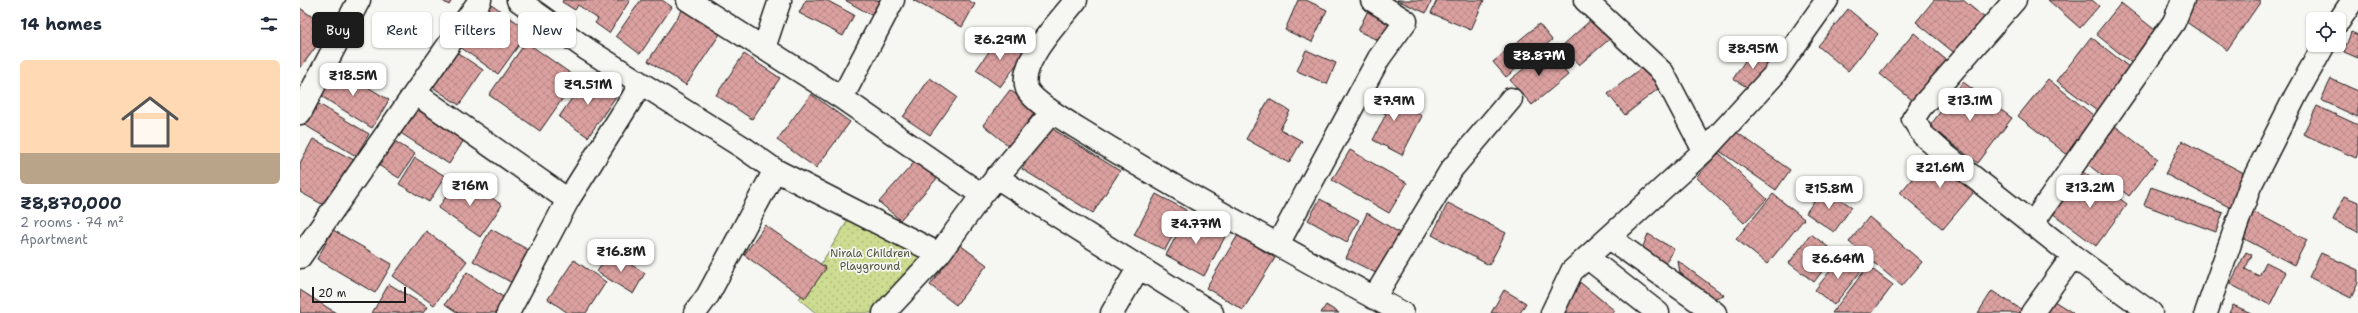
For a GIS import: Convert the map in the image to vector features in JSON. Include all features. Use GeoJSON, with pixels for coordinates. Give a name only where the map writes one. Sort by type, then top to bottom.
{"type":"FeatureCollection","features":[{"type":"Feature","properties":{"kind":"street"},"geometry":{"type":"LineString","coordinates":[[300,113],[360,0]]}},
{"type":"Feature","properties":{"kind":"street"},"geometry":{"type":"LineString","coordinates":[[300,258],[480,0]]}},
{"type":"Feature","properties":{"kind":"street"},"geometry":{"type":"LineString","coordinates":[[518,0],[588,50],[775,170],[939,254]]}},
{"type":"Feature","properties":{"kind":"street"},"geometry":{"type":"LineString","coordinates":[[688,0],[842,98],[982,195]]}},
{"type":"Feature","properties":{"kind":"street"},"geometry":{"type":"LineString","coordinates":[[764,48],[780,0]]}},
{"type":"Feature","properties":{"kind":"street"},"geometry":{"type":"LineString","coordinates":[[842,98],[893,0]]}},
{"type":"Feature","properties":{"kind":"street"},"geometry":{"type":"LineString","coordinates":[[1076,0],[1038,48],[1024,74],[1027,90],[1052,112],[1162,180],[1402,313]]}},
{"type":"Feature","properties":{"kind":"street"},"geometry":{"type":"LineString","coordinates":[[1278,244],[1379,58],[1406,21],[1372,0]]}},
{"type":"Feature","properties":{"kind":"street"},"geometry":{"type":"LineString","coordinates":[[1586,0],[1663,72],[1704,151]]}},
{"type":"Feature","properties":{"kind":"street"},"geometry":{"type":"LineString","coordinates":[[1552,313],[1572,272],[1611,238],[1704,151],[1773,76],[1826,0]]}},
{"type":"Feature","properties":{"kind":"street"},"geometry":{"type":"LineString","coordinates":[[2015,0],[1921,107],[1913,119],[1923,135],[1938,148],[2032,224],[2151,313]]}},
{"type":"Feature","properties":{"kind":"street"},"geometry":{"type":"LineString","coordinates":[[2032,224],[2174,22],[2184,0]]}},
{"type":"Feature","properties":{"kind":"street"},"geometry":{"type":"LineString","coordinates":[[2345,12],[2354,0]]}},
{"type":"Feature","properties":{"kind":"street"},"geometry":{"type":"LineString","coordinates":[[2206,313],[2250,186],[2320,52]]}},
{"type":"Feature","properties":{"kind":"street"},"geometry":{"type":"LineString","coordinates":[[508,313],[568,200],[641,84]]}},
{"type":"Feature","properties":{"kind":"street"},"geometry":{"type":"LineString","coordinates":[[415,93],[568,200]]}},
{"type":"Feature","properties":{"kind":"street"},"geometry":{"type":"LineString","coordinates":[[1374,298],[1451,170],[1511,99]]}},
{"type":"Feature","properties":{"kind":"street"},"geometry":{"type":"LineString","coordinates":[[884,313],[939,254],[996,177],[1052,112]]}},
{"type":"Feature","properties":{"kind":"street"},"geometry":{"type":"LineString","coordinates":[[694,313],[708,295],[775,170]]}},
{"type":"Feature","properties":{"kind":"street"},"geometry":{"type":"LineString","coordinates":[[996,177],[1212,313]]}},
{"type":"Feature","properties":{"kind":"street"},"geometry":{"type":"LineString","coordinates":[[1611,238],[1715,313]]}},
{"type":"Feature","properties":{"kind":"street"},"geometry":{"type":"LineString","coordinates":[[2032,313],[2074,256]]}},
{"type":"Feature","properties":{"kind":"street"},"geometry":{"type":"LineString","coordinates":[[1588,258],[1658,313]]}},
{"type":"Feature","properties":{"kind":"street"},"geometry":{"type":"LineString","coordinates":[[1112,313],[1139,268]]}},
{"type":"Feature","properties":{"kind":"green space","name":"Nirala Children Playground"},"geometry":{"type":"Polygon","coordinates":[[[860,201],[928,254],[875,313],[816,313],[799,299],[860,201]]]}},
{"type":"Feature","properties":{"kind":"building"},"geometry":{"type":"Polygon","coordinates":[[[441,0],[452,0],[449,5],[441,0]]]}},
{"type":"Feature","properties":{"kind":"building"},"geometry":{"type":"Polygon","coordinates":[[[563,0],[630,0],[609,33],[595,23],[598,19],[578,5],[575,10],[562,2],[563,0]]]}},
{"type":"Feature","properties":{"kind":"building"},"geometry":{"type":"Polygon","coordinates":[[[641,0],[662,0],[672,7],[640,54],[616,36],[641,0]]]}},
{"type":"Feature","properties":{"kind":"building"},"geometry":{"type":"Polygon","coordinates":[[[806,0],[826,0],[854,15],[843,36],[799,13],[806,0]]]}},
{"type":"Feature","properties":{"kind":"building"},"geometry":{"type":"Polygon","coordinates":[[[845,0],[880,0],[871,15],[845,0]]]}},
{"type":"Feature","properties":{"kind":"building"},"geometry":{"type":"Polygon","coordinates":[[[913,0],[967,0],[975,4],[962,27],[913,0]]]}},
{"type":"Feature","properties":{"kind":"building"},"geometry":{"type":"Polygon","coordinates":[[[1298,0],[1306,0],[1327,10],[1312,42],[1285,30],[1298,0]]]}},
{"type":"Feature","properties":{"kind":"building"},"geometry":{"type":"Polygon","coordinates":[[[1397,0],[1432,0],[1426,13],[1397,0]]]}},
{"type":"Feature","properties":{"kind":"building"},"geometry":{"type":"Polygon","coordinates":[[[1437,0],[1484,0],[1471,30],[1431,13],[1437,0]]]}},
{"type":"Feature","properties":{"kind":"building"},"geometry":{"type":"Polygon","coordinates":[[[1934,0],[1963,0],[1986,19],[1957,55],[1916,22],[1934,0]]]}},
{"type":"Feature","properties":{"kind":"building"},"geometry":{"type":"Polygon","coordinates":[[[2048,0],[2092,0],[2099,6],[2080,28],[2048,0]]]}},
{"type":"Feature","properties":{"kind":"building"},"geometry":{"type":"Polygon","coordinates":[[[2192,0],[2261,1],[2227,50],[2179,17],[2192,0]]]}},
{"type":"Feature","properties":{"kind":"building"},"geometry":{"type":"Polygon","coordinates":[[[487,1],[502,12],[479,12],[487,1]]]}},
{"type":"Feature","properties":{"kind":"building"},"geometry":{"type":"Polygon","coordinates":[[[2121,3],[2160,34],[2134,65],[2096,34],[2121,3]]]}},
{"type":"Feature","properties":{"kind":"building"},"geometry":{"type":"Polygon","coordinates":[[[1370,6],[1397,19],[1386,44],[1358,31],[1370,6]]]}},
{"type":"Feature","properties":{"kind":"building"},"geometry":{"type":"Polygon","coordinates":[[[300,8],[312,17],[312,48],[315,48],[300,67],[300,8]]]}},
{"type":"Feature","properties":{"kind":"building"},"geometry":{"type":"Polygon","coordinates":[[[683,9],[720,34],[686,85],[648,61],[683,9]]]}},
{"type":"Feature","properties":{"kind":"building"},"geometry":{"type":"Polygon","coordinates":[[[1848,9],[1878,34],[1848,71],[1818,46],[1848,9]]]}},
{"type":"Feature","properties":{"kind":"building"},"geometry":{"type":"Polygon","coordinates":[[[510,17],[518,23],[518,46],[498,74],[462,48],[510,48],[510,17]]]}},
{"type":"Feature","properties":{"kind":"building"},"geometry":{"type":"Polygon","coordinates":[[[1594,17],[1612,37],[1579,65],[1562,46],[1594,17]]]}},
{"type":"Feature","properties":{"kind":"building"},"geometry":{"type":"Polygon","coordinates":[[[1539,24],[1552,40],[1506,77],[1493,62],[1539,24]]]}},
{"type":"Feature","properties":{"kind":"building"},"geometry":{"type":"Polygon","coordinates":[[[2351,32],[2358,35],[2358,58],[2344,52],[2346,52],[2346,46],[2351,32]]]}},
{"type":"Feature","properties":{"kind":"building"},"geometry":{"type":"Polygon","coordinates":[[[1914,33],[1950,63],[1917,104],[1880,74],[1914,33]]]}},
{"type":"Feature","properties":{"kind":"building"},"geometry":{"type":"Polygon","coordinates":[[[1000,36],[1025,53],[1000,87],[976,70],[1000,36]]]}},
{"type":"Feature","properties":{"kind":"building"},"geometry":{"type":"Polygon","coordinates":[[[2091,37],[2134,71],[2101,114],[2057,81],[2091,37]]]}},
{"type":"Feature","properties":{"kind":"building"},"geometry":{"type":"Polygon","coordinates":[[[522,48],[534,48],[577,78],[540,131],[489,95],[522,48]]]}},
{"type":"Feature","properties":{"kind":"building"},"geometry":{"type":"Polygon","coordinates":[[[452,49],[483,70],[459,105],[428,84],[452,49]]]}},
{"type":"Feature","properties":{"kind":"building"},"geometry":{"type":"Polygon","coordinates":[[[1548,49],[1568,75],[1532,105],[1510,80],[1548,49]]]}},
{"type":"Feature","properties":{"kind":"building"},"geometry":{"type":"Polygon","coordinates":[[[1753,49],[1772,63],[1754,91],[1733,79],[1753,49]]]}},
{"type":"Feature","properties":{"kind":"building"},"geometry":{"type":"Polygon","coordinates":[[[1306,50],[1336,63],[1327,84],[1297,71],[1306,50]]]}},
{"type":"Feature","properties":{"kind":"building"},"geometry":{"type":"Polygon","coordinates":[[[744,54],[780,78],[752,119],[716,95],[744,54]]]}},
{"type":"Feature","properties":{"kind":"building"},"geometry":{"type":"Polygon","coordinates":[[[1646,64],[1663,85],[1625,115],[1608,94],[1646,64]]]}},
{"type":"Feature","properties":{"kind":"building"},"geometry":{"type":"Polygon","coordinates":[[[333,66],[389,100],[372,128],[316,93],[333,66]]]}},
{"type":"Feature","properties":{"kind":"building"},"geometry":{"type":"Polygon","coordinates":[[[588,75],[617,95],[588,137],[559,117],[588,75]]]}},
{"type":"Feature","properties":{"kind":"building"},"geometry":{"type":"Polygon","coordinates":[[[930,78],[957,97],[930,135],[903,117],[930,78]]]}},
{"type":"Feature","properties":{"kind":"building"},"geometry":{"type":"Polygon","coordinates":[[[2048,79],[2098,119],[2069,156],[2018,116],[2048,79]]]}},
{"type":"Feature","properties":{"kind":"building"},"geometry":{"type":"Polygon","coordinates":[[[2331,79],[2358,91],[2358,117],[2321,100],[2331,79]]]}},
{"type":"Feature","properties":{"kind":"building"},"geometry":{"type":"Polygon","coordinates":[[[1963,82],[2012,118],[1978,163],[1929,127],[1963,82]]]}},
{"type":"Feature","properties":{"kind":"building"},"geometry":{"type":"Polygon","coordinates":[[[1371,89],[1422,116],[1402,155],[1373,140],[1386,114],[1364,102],[1371,89]]]}},
{"type":"Feature","properties":{"kind":"building"},"geometry":{"type":"Polygon","coordinates":[[[1010,90],[1037,110],[1009,146],[983,125],[1010,90]]]}},
{"type":"Feature","properties":{"kind":"building"},"geometry":{"type":"Polygon","coordinates":[[[811,94],[850,122],[816,168],[777,140],[811,94]]]}},
{"type":"Feature","properties":{"kind":"building"},"geometry":{"type":"Polygon","coordinates":[[[1269,99],[1290,111],[1280,129],[1302,141],[1289,163],[1246,139],[1269,99]]]}},
{"type":"Feature","properties":{"kind":"building"},"geometry":{"type":"Polygon","coordinates":[[[312,100],[369,134],[356,156],[300,122],[312,100]]]}},
{"type":"Feature","properties":{"kind":"building"},"geometry":{"type":"Polygon","coordinates":[[[417,104],[467,135],[449,164],[399,132],[417,104]]]}},
{"type":"Feature","properties":{"kind":"building"},"geometry":{"type":"Polygon","coordinates":[[[2317,106],[2358,125],[2358,153],[2356,158],[2303,134],[2317,106]]]}},
{"type":"Feature","properties":{"kind":"building"},"geometry":{"type":"Polygon","coordinates":[[[1048,126],[1120,171],[1093,213],[1022,169],[1048,126]]]}},
{"type":"Feature","properties":{"kind":"building"},"geometry":{"type":"Polygon","coordinates":[[[2115,126],[2158,159],[2129,196],[2086,163],[2115,126]]]}},
{"type":"Feature","properties":{"kind":"building"},"geometry":{"type":"Polygon","coordinates":[[[1735,131],[1790,170],[1776,190],[1718,150],[1735,131]]]}},
{"type":"Feature","properties":{"kind":"building"},"geometry":{"type":"Polygon","coordinates":[[[390,138],[415,154],[399,178],[375,163],[390,138]]]}},
{"type":"Feature","properties":{"kind":"building"},"geometry":{"type":"Polygon","coordinates":[[[313,139],[354,160],[329,208],[300,192],[300,163],[313,139]]]}},
{"type":"Feature","properties":{"kind":"building"},"geometry":{"type":"Polygon","coordinates":[[[2182,141],[2248,175],[2231,208],[2165,174],[2182,141]]]}},
{"type":"Feature","properties":{"kind":"building"},"geometry":{"type":"Polygon","coordinates":[[[1937,149],[1979,186],[1943,229],[1900,193],[1937,149]]]}},
{"type":"Feature","properties":{"kind":"building"},"geometry":{"type":"Polygon","coordinates":[[[1350,150],[1407,183],[1389,213],[1332,180],[1350,150]]]}},
{"type":"Feature","properties":{"kind":"building"},"geometry":{"type":"Polygon","coordinates":[[[1719,153],[1767,199],[1744,223],[1696,177],[1719,153]]]}},
{"type":"Feature","properties":{"kind":"building"},"geometry":{"type":"Polygon","coordinates":[[[919,157],[940,175],[900,220],[879,202],[919,157]]]}},
{"type":"Feature","properties":{"kind":"building"},"geometry":{"type":"Polygon","coordinates":[[[415,158],[445,176],[429,202],[399,184],[415,158]]]}},
{"type":"Feature","properties":{"kind":"building"},"geometry":{"type":"Polygon","coordinates":[[[2083,172],[2127,204],[2096,246],[2052,213],[2083,172]]]}},
{"type":"Feature","properties":{"kind":"building"},"geometry":{"type":"Polygon","coordinates":[[[461,176],[502,205],[480,237],[438,208],[461,176]]]}},
{"type":"Feature","properties":{"kind":"building"},"geometry":{"type":"Polygon","coordinates":[[[2151,187],[2223,213],[2216,232],[2144,205],[2151,187]]]}},
{"type":"Feature","properties":{"kind":"building"},"geometry":{"type":"Polygon","coordinates":[[[1823,188],[1852,207],[1834,232],[1806,213],[1823,188]]]}},
{"type":"Feature","properties":{"kind":"building"},"geometry":{"type":"Polygon","coordinates":[[[1156,194],[1186,210],[1165,250],[1134,235],[1156,194]]]}},
{"type":"Feature","properties":{"kind":"building"},"geometry":{"type":"Polygon","coordinates":[[[1773,194],[1804,219],[1767,264],[1736,239],[1773,194]]]}},
{"type":"Feature","properties":{"kind":"building"},"geometry":{"type":"Polygon","coordinates":[[[2344,196],[2358,202],[2358,232],[2333,220],[2344,196]]]}},
{"type":"Feature","properties":{"kind":"building"},"geometry":{"type":"Polygon","coordinates":[[[1320,199],[1359,220],[1347,242],[1308,220],[1320,199]]]}},
{"type":"Feature","properties":{"kind":"building"},"geometry":{"type":"Polygon","coordinates":[[[1448,203],[1506,233],[1489,265],[1432,235],[1448,203]]]}},
{"type":"Feature","properties":{"kind":"building"},"geometry":{"type":"Polygon","coordinates":[[[2254,212],[2307,240],[2294,265],[2241,237],[2254,212]]]}},
{"type":"Feature","properties":{"kind":"building"},"geometry":{"type":"Polygon","coordinates":[[[1367,213],[1403,235],[1380,275],[1346,258],[1367,213]]]}},
{"type":"Feature","properties":{"kind":"building"},"geometry":{"type":"Polygon","coordinates":[[[1188,214],[1226,235],[1204,276],[1166,255],[1188,214]]]}},
{"type":"Feature","properties":{"kind":"building"},"geometry":{"type":"Polygon","coordinates":[[[1869,217],[1922,262],[1902,286],[1849,242],[1869,217]]]}},
{"type":"Feature","properties":{"kind":"building"},"geometry":{"type":"Polygon","coordinates":[[[765,225],[826,268],[805,298],[744,255],[765,225]]]}},
{"type":"Feature","properties":{"kind":"building"},"geometry":{"type":"Polygon","coordinates":[[[491,229],[532,252],[514,284],[473,261],[491,229]]]}},
{"type":"Feature","properties":{"kind":"building"},"geometry":{"type":"Polygon","coordinates":[[[333,230],[392,264],[375,293],[317,259],[333,230]]]}},
{"type":"Feature","properties":{"kind":"building"},"geometry":{"type":"Polygon","coordinates":[[[426,231],[467,261],[434,305],[393,276],[426,231]]]}},
{"type":"Feature","properties":{"kind":"building"},"geometry":{"type":"Polygon","coordinates":[[[1648,234],[1674,249],[1664,265],[1642,249],[1648,234]]]}},
{"type":"Feature","properties":{"kind":"building"},"geometry":{"type":"Polygon","coordinates":[[[1811,234],[1836,253],[1814,282],[1789,263],[1811,234]]]}},
{"type":"Feature","properties":{"kind":"building"},"geometry":{"type":"Polygon","coordinates":[[[1238,235],[1275,258],[1243,310],[1206,288],[1238,235]]]}},
{"type":"Feature","properties":{"kind":"building"},"geometry":{"type":"Polygon","coordinates":[[[960,245],[987,265],[956,305],[930,285],[960,245]]]}},
{"type":"Feature","properties":{"kind":"building"},"geometry":{"type":"Polygon","coordinates":[[[609,252],[645,273],[633,294],[597,272],[609,252]]]}},
{"type":"Feature","properties":{"kind":"building"},"geometry":{"type":"Polygon","coordinates":[[[2246,252],[2252,255],[2245,269],[2259,276],[2266,262],[2286,272],[2270,305],[2230,284],[2246,252]]]}},
{"type":"Feature","properties":{"kind":"building"},"geometry":{"type":"Polygon","coordinates":[[[2321,253],[2358,270],[2358,283],[2351,298],[2309,277],[2321,253]]]}},
{"type":"Feature","properties":{"kind":"building"},"geometry":{"type":"Polygon","coordinates":[[[1842,256],[1861,271],[1834,305],[1815,290],[1842,256]]]}},
{"type":"Feature","properties":{"kind":"building"},"geometry":{"type":"Polygon","coordinates":[[[574,260],[606,282],[586,313],[568,313],[548,299],[574,260]]]}},
{"type":"Feature","properties":{"kind":"building"},"geometry":{"type":"Polygon","coordinates":[[[1678,261],[1724,295],[1709,300],[1680,273],[1678,261]]]}},
{"type":"Feature","properties":{"kind":"building"},"geometry":{"type":"Polygon","coordinates":[[[1868,266],[1893,285],[1872,313],[1832,313],[1868,266]]]}},
{"type":"Feature","properties":{"kind":"building"},"geometry":{"type":"Polygon","coordinates":[[[467,272],[509,301],[501,313],[458,313],[445,304],[467,272]]]}},
{"type":"Feature","properties":{"kind":"building"},"geometry":{"type":"Polygon","coordinates":[[[1576,279],[1615,311],[1613,313],[1563,313],[1576,279]]]}},
{"type":"Feature","properties":{"kind":"building"},"geometry":{"type":"Polygon","coordinates":[[[389,284],[427,307],[423,313],[372,313],[389,284]]]}},
{"type":"Feature","properties":{"kind":"building"},"geometry":{"type":"Polygon","coordinates":[[[300,290],[336,313],[300,313],[300,290]]]}},
{"type":"Feature","properties":{"kind":"building"},"geometry":{"type":"Polygon","coordinates":[[[1504,290],[1526,303],[1520,313],[1491,313],[1504,290]]]}},
{"type":"Feature","properties":{"kind":"building"},"geometry":{"type":"Polygon","coordinates":[[[1992,291],[2027,313],[1978,313],[1992,291]]]}},
{"type":"Feature","properties":{"kind":"building"},"geometry":{"type":"Polygon","coordinates":[[[2054,301],[2073,313],[2046,313],[2054,301]]]}},
{"type":"Feature","properties":{"kind":"building"},"geometry":{"type":"Polygon","coordinates":[[[1326,305],[1339,313],[1321,313],[1326,305]]]}},
{"type":"Feature","properties":{"kind":"building"},"geometry":{"type":"Polygon","coordinates":[[[2233,305],[2251,313],[2229,313],[2233,305]]]}}]}
